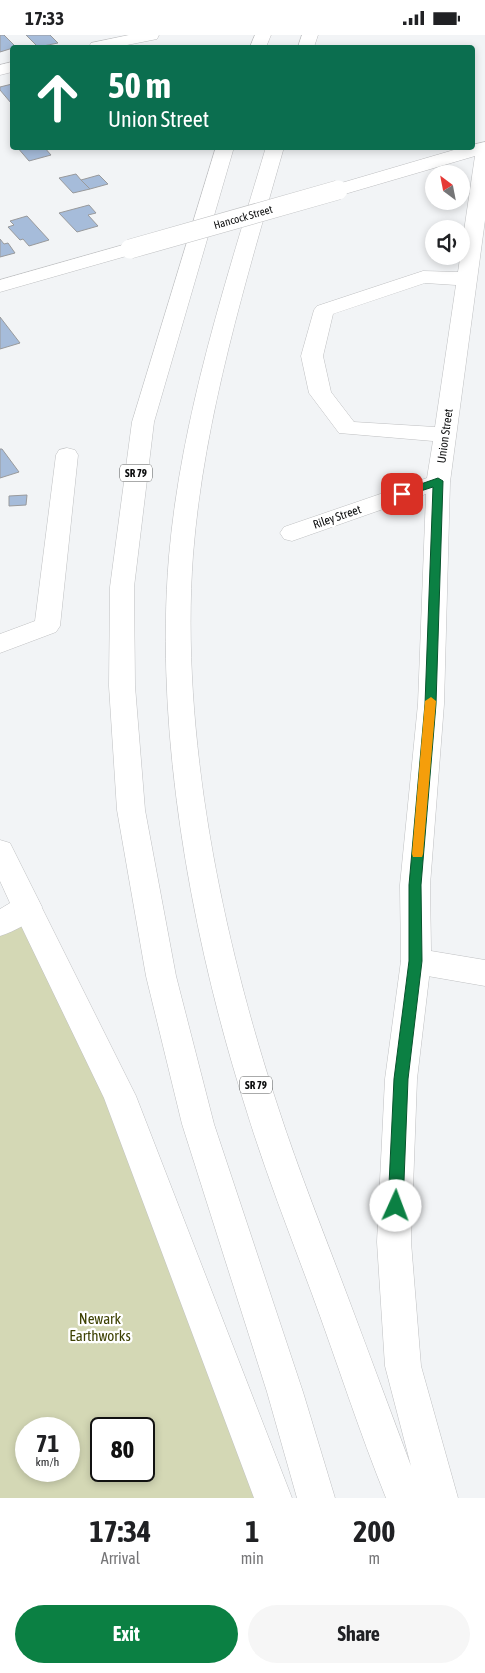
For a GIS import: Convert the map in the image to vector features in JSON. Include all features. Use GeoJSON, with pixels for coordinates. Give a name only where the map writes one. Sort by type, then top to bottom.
{"type":"FeatureCollection","features":[{"type":"Feature","properties":{"kind":"main road"},"geometry":{"type":"LineString","coordinates":[[108,45],[159,36]]}},
{"type":"Feature","properties":{"kind":"main road","name":"SR 79"},"geometry":{"type":"LineString","coordinates":[[223,150],[143,422],[122,587],[122,686],[131,810],[161,976],[198,1124],[285,1392],[316,1498]]}},
{"type":"Feature","properties":{"kind":"main road","name":"SR 79"},"geometry":{"type":"LineString","coordinates":[[274,150],[220,339],[204,407],[190,483],[182,540],[178,653],[186,771],[199,850],[242,1044],[284,1174],[405,1498]]}},
{"type":"Feature","properties":{"kind":"main road","name":"Hancock Street"},"geometry":{"type":"LineString","coordinates":[[0,286],[475,150]]}},
{"type":"Feature","properties":{"kind":"main road","name":"Union Street"},"geometry":{"type":"LineString","coordinates":[[439,1498],[403,1366],[394,1242],[401,1079],[416,961],[415,885],[431,704],[438,481],[468,279],[480,222],[485,152]]}},
{"type":"Feature","properties":{"kind":"main road"},"geometry":{"type":"LineString","coordinates":[[445,435],[347,428],[320,393],[312,356],[324,310],[423,277],[468,279]]}},
{"type":"Feature","properties":{"kind":"main road"},"geometry":{"type":"LineString","coordinates":[[0,644],[47,626],[67,455]]}},
{"type":"Feature","properties":{"kind":"main road","name":"Riley Street"},"geometry":{"type":"LineString","coordinates":[[292,533],[438,481]]}},
{"type":"Feature","properties":{"kind":"main road"},"geometry":{"type":"LineString","coordinates":[[0,851],[13,916],[120,1096],[273,1498]]}},
{"type":"Feature","properties":{"kind":"main road"},"geometry":{"type":"LineString","coordinates":[[416,961],[485,973]]}},
{"type":"Feature","properties":{"kind":"green space","name":"Newark Earthworks"},"geometry":{"type":"Polygon","coordinates":[[[27,907],[273,1498],[0,1498],[0,924],[27,907]]]}},
{"type":"Feature","properties":{"kind":"building"},"geometry":{"type":"Polygon","coordinates":[[[0,35],[4,35],[14,45],[10,45],[10,49],[0,52],[0,35]]]}},
{"type":"Feature","properties":{"kind":"building"},"geometry":{"type":"Polygon","coordinates":[[[26,35],[50,35],[58,43],[48,45],[36,45],[26,35]]]}},
{"type":"Feature","properties":{"kind":"building"},"geometry":{"type":"Polygon","coordinates":[[[10,84],[10,102],[0,90],[0,87],[10,84]]]}},
{"type":"Feature","properties":{"kind":"building"},"geometry":{"type":"Polygon","coordinates":[[[20,150],[47,150],[51,155],[29,161],[20,150]]]}},
{"type":"Feature","properties":{"kind":"building"},"geometry":{"type":"Polygon","coordinates":[[[76,174],[90,189],[73,193],[59,178],[76,174]]]}},
{"type":"Feature","properties":{"kind":"building"},"geometry":{"type":"Polygon","coordinates":[[[99,175],[108,184],[90,189],[81,180],[99,175]]]}},
{"type":"Feature","properties":{"kind":"building"},"geometry":{"type":"Polygon","coordinates":[[[89,205],[96,213],[88,215],[98,226],[77,232],[59,213],[89,205]]]}},
{"type":"Feature","properties":{"kind":"building"},"geometry":{"type":"Polygon","coordinates":[[[27,216],[49,240],[29,246],[23,239],[20,240],[8,227],[14,225],[10,221],[27,216]]]}},
{"type":"Feature","properties":{"kind":"building"},"geometry":{"type":"Polygon","coordinates":[[[0,239],[4,244],[8,243],[15,253],[0,257],[0,239]]]}},
{"type":"Feature","properties":{"kind":"building"},"geometry":{"type":"Polygon","coordinates":[[[0,317],[20,343],[0,349],[0,317]]]}},
{"type":"Feature","properties":{"kind":"building"},"geometry":{"type":"Polygon","coordinates":[[[0,449],[2,449],[19,472],[0,478],[0,449]]]}},
{"type":"Feature","properties":{"kind":"building"},"geometry":{"type":"Polygon","coordinates":[[[27,495],[26,505],[9,506],[9,496],[27,495]]]}},
{"type":"Feature","properties":{"kind":"slow traffic"},"geometry":{"type":"LineString","coordinates":[[418,854],[431,701]]}},
{"type":"Feature","properties":{"kind":"route"},"geometry":{"type":"LineString","coordinates":[[396,1206],[401,1079],[416,961],[415,885],[431,704],[438,481],[402,494]]}}]}
